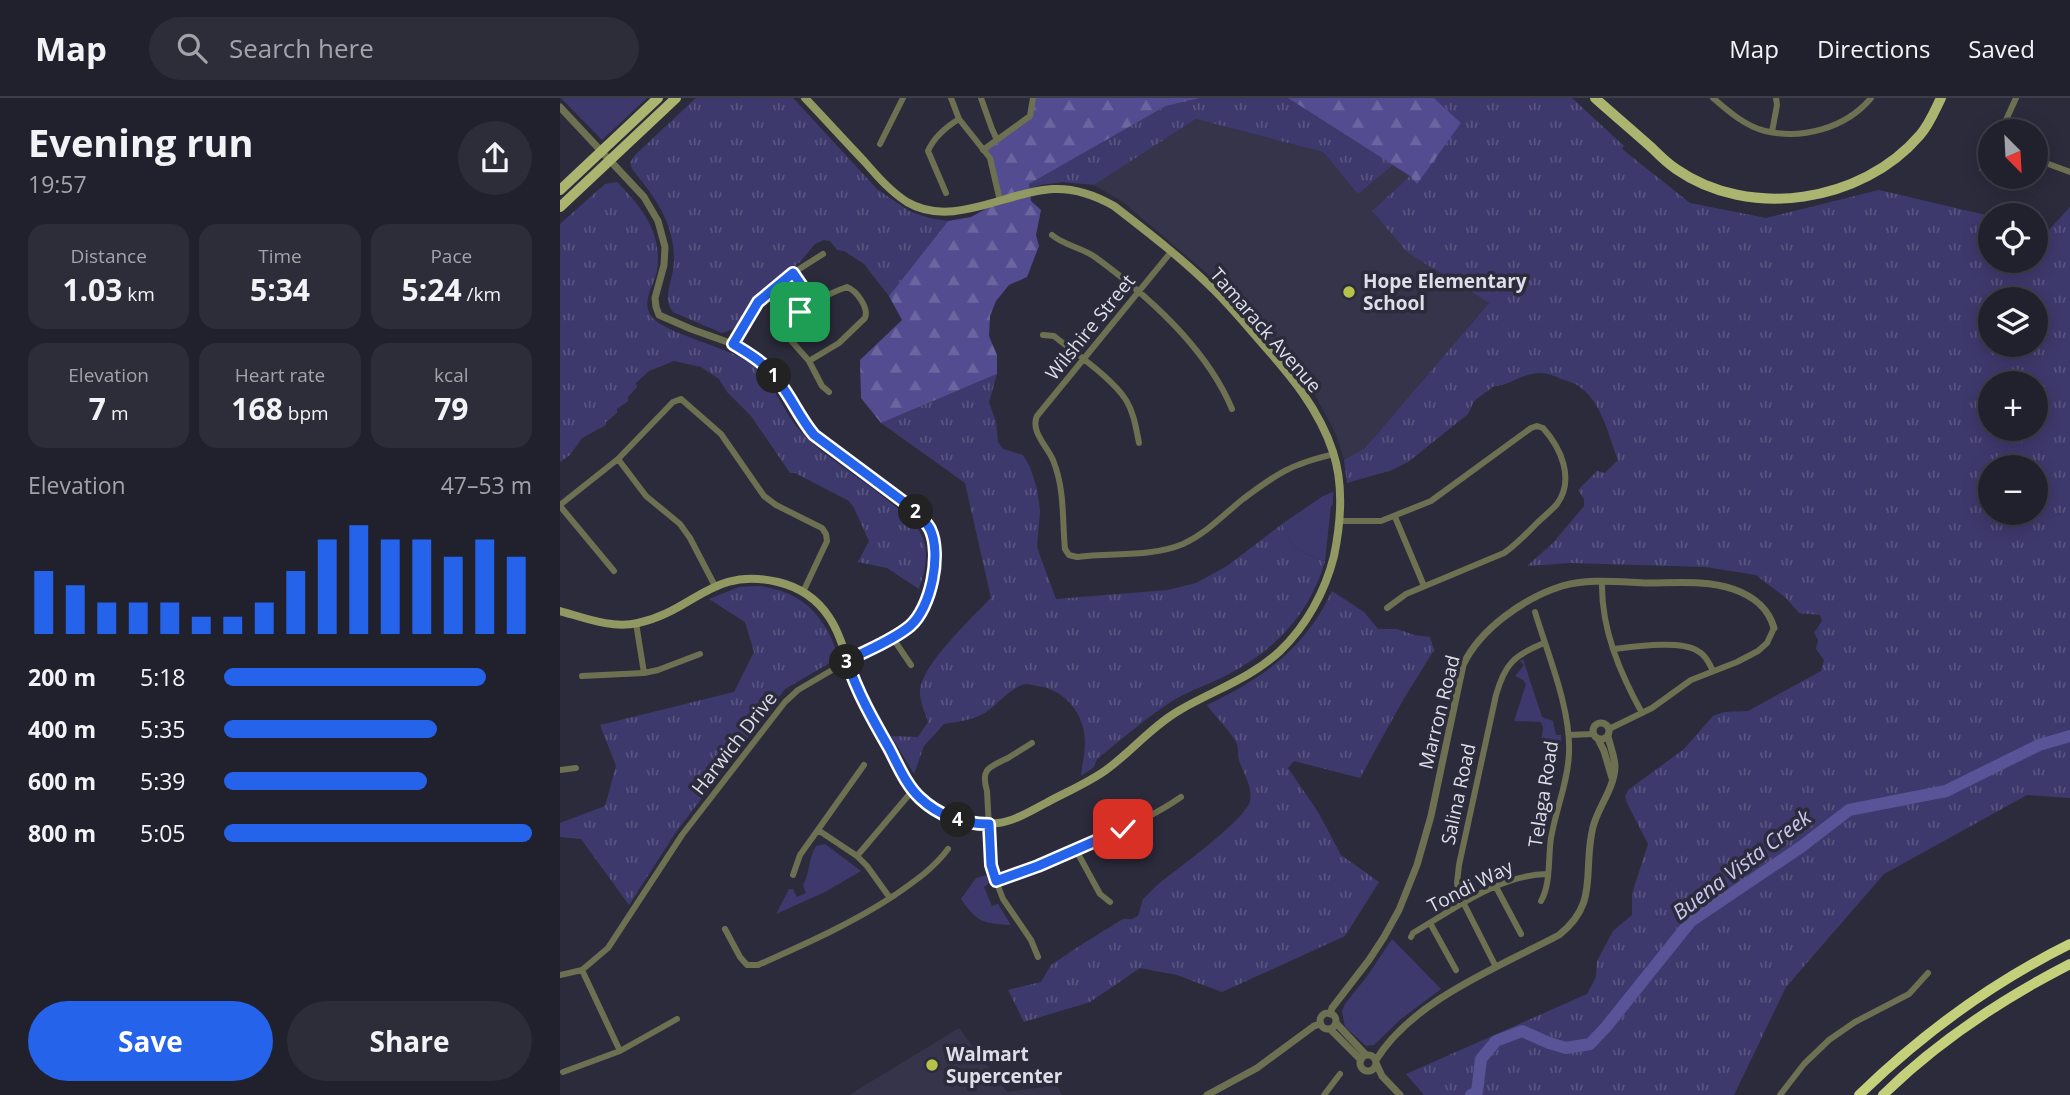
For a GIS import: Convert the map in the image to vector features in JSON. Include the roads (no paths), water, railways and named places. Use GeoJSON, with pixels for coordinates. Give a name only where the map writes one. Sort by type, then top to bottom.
{"type":"FeatureCollection","features":[{"type":"Feature","properties":{"kind":"highway"},"geometry":{"type":"LineString","coordinates":[[1858,1095],[1911,1046],[1957,1011],[2019,971],[2070,944]]}},
{"type":"Feature","properties":{"kind":"highway"},"geometry":{"type":"LineString","coordinates":[[1883,1095],[1944,1042],[1971,1023],[2022,990],[2070,964]]}},
{"type":"Feature","properties":{"kind":"main road"},"geometry":{"type":"LineString","coordinates":[[560,190],[657,98]]}},
{"type":"Feature","properties":{"kind":"main road"},"geometry":{"type":"LineString","coordinates":[[560,207],[676,98]]}},
{"type":"Feature","properties":{"kind":"main road","name":"Tamarack Avenue"},"geometry":{"type":"LineString","coordinates":[[560,611],[603,623],[636,623],[655,618],[715,586],[744,578],[787,584],[815,600],[830,618],[851,659],[865,705],[920,799],[946,816],[966,822],[989,824],[1016,818],[1091,779],[1180,710],[1260,668],[1297,632],[1322,592],[1337,542],[1339,521],[1339,477],[1334,454],[1322,424],[1305,395],[1218,293],[1114,206],[1091,194],[1052,188],[965,210],[943,212],[918,207],[891,190],[805,98]]}},
{"type":"Feature","properties":{"kind":"main road"},"geometry":{"type":"LineString","coordinates":[[1595,98],[1676,169],[1697,181],[1724,192],[1787,199],[1845,186],[1892,162],[1922,133],[1941,98]]}},
{"type":"Feature","properties":{"kind":"street"},"geometry":{"type":"LineString","coordinates":[[880,144],[903,98]]}},
{"type":"Feature","properties":{"kind":"street"},"geometry":{"type":"LineString","coordinates":[[951,98],[959,119],[989,158],[1000,201]]}},
{"type":"Feature","properties":{"kind":"street"},"geometry":{"type":"LineString","coordinates":[[981,98],[997,139]]}},
{"type":"Feature","properties":{"kind":"street"},"geometry":{"type":"LineString","coordinates":[[983,150],[1030,116],[1032,98]]}},
{"type":"Feature","properties":{"kind":"street"},"geometry":{"type":"LineString","coordinates":[[1713,98],[1735,117],[1763,131],[1805,133],[1835,125],[1858,111],[1871,98]]}},
{"type":"Feature","properties":{"kind":"street"},"geometry":{"type":"LineString","coordinates":[[1772,132],[1776,98]]}},
{"type":"Feature","properties":{"kind":"street"},"geometry":{"type":"LineString","coordinates":[[2006,119],[2016,98]]}},
{"type":"Feature","properties":{"kind":"street"},"geometry":{"type":"LineString","coordinates":[[560,107],[610,161]]}},
{"type":"Feature","properties":{"kind":"street"},"geometry":{"type":"LineString","coordinates":[[946,193],[928,151],[947,127],[959,119]]}},
{"type":"Feature","properties":{"kind":"street","name":"Harwich Drive"},"geometry":{"type":"LineString","coordinates":[[560,975],[582,970],[608,948],[682,835],[785,702],[798,690],[909,627],[926,603],[935,564],[935,546],[924,519],[814,435],[802,421],[781,384],[758,359],[733,344],[691,330],[659,314],[656,298],[664,265],[663,234],[644,197],[610,161]]}},
{"type":"Feature","properties":{"kind":"street"},"geometry":{"type":"LineString","coordinates":[[2048,165],[2070,172]]}},
{"type":"Feature","properties":{"kind":"street"},"geometry":{"type":"LineString","coordinates":[[1052,235],[1063,244],[1079,247],[1095,256],[1167,317],[1224,389],[1232,409]]}},
{"type":"Feature","properties":{"kind":"street","name":"Wilshire Street"},"geometry":{"type":"LineString","coordinates":[[1171,251],[1034,423],[1052,456],[1062,487],[1065,549],[1069,555],[1077,557],[1143,553],[1181,545],[1209,529],[1244,498],[1288,470],[1334,454]]}},
{"type":"Feature","properties":{"kind":"street"},"geometry":{"type":"LineString","coordinates":[[733,344],[758,302],[793,273],[823,254]]}},
{"type":"Feature","properties":{"kind":"street"},"geometry":{"type":"LineString","coordinates":[[793,273],[813,302]]}},
{"type":"Feature","properties":{"kind":"street"},"geometry":{"type":"LineString","coordinates":[[809,361],[839,344],[865,318],[866,309],[853,289],[847,287],[813,302],[786,326],[785,331],[809,361],[822,386],[829,392]]}},
{"type":"Feature","properties":{"kind":"street"},"geometry":{"type":"LineString","coordinates":[[1043,335],[1055,336],[1113,384],[1126,399],[1134,417],[1139,443]]}},
{"type":"Feature","properties":{"kind":"street"},"geometry":{"type":"LineString","coordinates":[[614,571],[560,505],[618,459],[673,402],[681,399],[722,434],[764,496],[822,528],[826,534],[827,541],[803,592]]}},
{"type":"Feature","properties":{"kind":"street"},"geometry":{"type":"LineString","coordinates":[[1339,521],[1374,521],[1395,517],[1431,501],[1531,428],[1543,428],[1548,434],[1565,465],[1566,479],[1556,505],[1504,553],[1406,594],[1387,608]]}},
{"type":"Feature","properties":{"kind":"street"},"geometry":{"type":"LineString","coordinates":[[618,459],[646,496],[680,524],[690,537],[715,586]]}},
{"type":"Feature","properties":{"kind":"street"},"geometry":{"type":"LineString","coordinates":[[1395,517],[1424,586]]}},
{"type":"Feature","properties":{"kind":"street"},"geometry":{"type":"LineString","coordinates":[[1602,582],[1604,616],[1613,649],[1623,679],[1642,713]]}},
{"type":"Feature","properties":{"kind":"street","name":"Marron Road"},"geometry":{"type":"LineString","coordinates":[[1330,1014],[1332,1007],[1369,960],[1399,910],[1418,865],[1431,816],[1463,665],[1468,654],[1496,624],[1530,599],[1564,585],[1602,582],[1707,584],[1733,589],[1761,604],[1771,617],[1774,628]]}},
{"type":"Feature","properties":{"kind":"street","name":"Telaga Road"},"geometry":{"type":"LineString","coordinates":[[1535,612],[1569,735],[1566,775],[1553,827],[1547,885],[1541,901]]}},
{"type":"Feature","properties":{"kind":"street"},"geometry":{"type":"LineString","coordinates":[[636,623],[644,673]]}},
{"type":"Feature","properties":{"kind":"street"},"geometry":{"type":"LineString","coordinates":[[1569,735],[1596,736],[1603,739],[1608,732],[1663,702],[1691,680],[1758,651],[1767,643],[1774,628]]}},
{"type":"Feature","properties":{"kind":"street"},"geometry":{"type":"LineString","coordinates":[[892,637],[911,665]]}},
{"type":"Feature","properties":{"kind":"street","name":"Salina Road"},"geometry":{"type":"LineString","coordinates":[[1496,967],[1463,904],[1457,883],[1459,865],[1502,675],[1520,654],[1544,643]]}},
{"type":"Feature","properties":{"kind":"street"},"geometry":{"type":"LineString","coordinates":[[1613,649],[1642,645],[1689,647],[1703,655],[1713,671]]}},
{"type":"Feature","properties":{"kind":"street"},"geometry":{"type":"LineString","coordinates":[[582,676],[644,673],[700,654]]}},
{"type":"Feature","properties":{"kind":"street"},"geometry":{"type":"LineString","coordinates":[[1385,1079],[1363,1069],[1370,1059],[1410,1022],[1465,982],[1559,936],[1572,925],[1579,915],[1586,895],[1593,829],[1609,792],[1615,769],[1608,732],[1604,724],[1599,724],[1594,726],[1596,736],[1604,751],[1612,778]]}},
{"type":"Feature","properties":{"kind":"street"},"geometry":{"type":"LineString","coordinates":[[1032,743],[991,766],[983,780],[987,791],[991,865],[1003,899],[1031,940],[1038,957]]}},
{"type":"Feature","properties":{"kind":"street"},"geometry":{"type":"LineString","coordinates":[[793,876],[800,855],[864,765]]}},
{"type":"Feature","properties":{"kind":"street"},"geometry":{"type":"LineString","coordinates":[[560,771],[576,768]]}},
{"type":"Feature","properties":{"kind":"street"},"geometry":{"type":"LineString","coordinates":[[857,856],[913,790]]}},
{"type":"Feature","properties":{"kind":"street"},"geometry":{"type":"LineString","coordinates":[[996,881],[1076,850],[1160,812],[1181,797]]}},
{"type":"Feature","properties":{"kind":"street"},"geometry":{"type":"LineString","coordinates":[[818,830],[857,856],[890,898]]}},
{"type":"Feature","properties":{"kind":"street"},"geometry":{"type":"LineString","coordinates":[[725,929],[747,965],[758,965],[829,934],[861,916],[929,872],[948,849]]}},
{"type":"Feature","properties":{"kind":"street"},"geometry":{"type":"LineString","coordinates":[[1076,850],[1100,894],[1110,902]]}},
{"type":"Feature","properties":{"kind":"street","name":"Tondi Way"},"geometry":{"type":"LineString","coordinates":[[1411,937],[1430,923],[1496,887],[1524,876],[1547,874]]}},
{"type":"Feature","properties":{"kind":"street"},"geometry":{"type":"LineString","coordinates":[[1496,887],[1521,934]]}},
{"type":"Feature","properties":{"kind":"street"},"geometry":{"type":"LineString","coordinates":[[1430,923],[1455,970]]}},
{"type":"Feature","properties":{"kind":"street"},"geometry":{"type":"LineString","coordinates":[[582,970],[620,1051]]}},
{"type":"Feature","properties":{"kind":"street"},"geometry":{"type":"LineString","coordinates":[[1780,1095],[1804,1064],[1829,1040],[1854,1022],[1909,994],[1928,973]]}},
{"type":"Feature","properties":{"kind":"street"},"geometry":{"type":"LineString","coordinates":[[1320,1024],[1323,1015],[1330,1014],[1335,1018],[1333,1026]]}},
{"type":"Feature","properties":{"kind":"street"},"geometry":{"type":"LineString","coordinates":[[563,1072],[620,1051],[677,1019]]}},
{"type":"Feature","properties":{"kind":"street"},"geometry":{"type":"LineString","coordinates":[[1320,1024],[1325,1029],[1333,1026]]}},
{"type":"Feature","properties":{"kind":"street"},"geometry":{"type":"LineString","coordinates":[[1207,1095],[1257,1068],[1320,1024]]}},
{"type":"Feature","properties":{"kind":"street"},"geometry":{"type":"LineString","coordinates":[[1333,1026],[1370,1059],[1400,1095]]}},
{"type":"Feature","properties":{"kind":"street"},"geometry":{"type":"LineString","coordinates":[[1370,1059],[1375,1067],[1370,1070]]}},
{"type":"Feature","properties":{"kind":"street"},"geometry":{"type":"LineString","coordinates":[[1324,1095],[1340,1074]]}},
{"type":"Feature","properties":{"kind":"waterway","name":"Buena Vista Creek"},"geometry":{"type":"LineString","coordinates":[[1471,1095],[1477,1092],[1481,1059],[1496,1041],[1522,1031],[1566,1048],[1590,1044],[1691,921],[1801,847],[1849,810],[1946,791],[2039,745],[2070,736]]}},
{"type":"Feature","properties":{"kind":"place","name":"Hope Elementary School"},"geometry":{"type":"Point","coordinates":[1349,292]}},
{"type":"Feature","properties":{"kind":"place","name":"Walmart Supercenter"},"geometry":{"type":"Point","coordinates":[932,1065]}}]}
